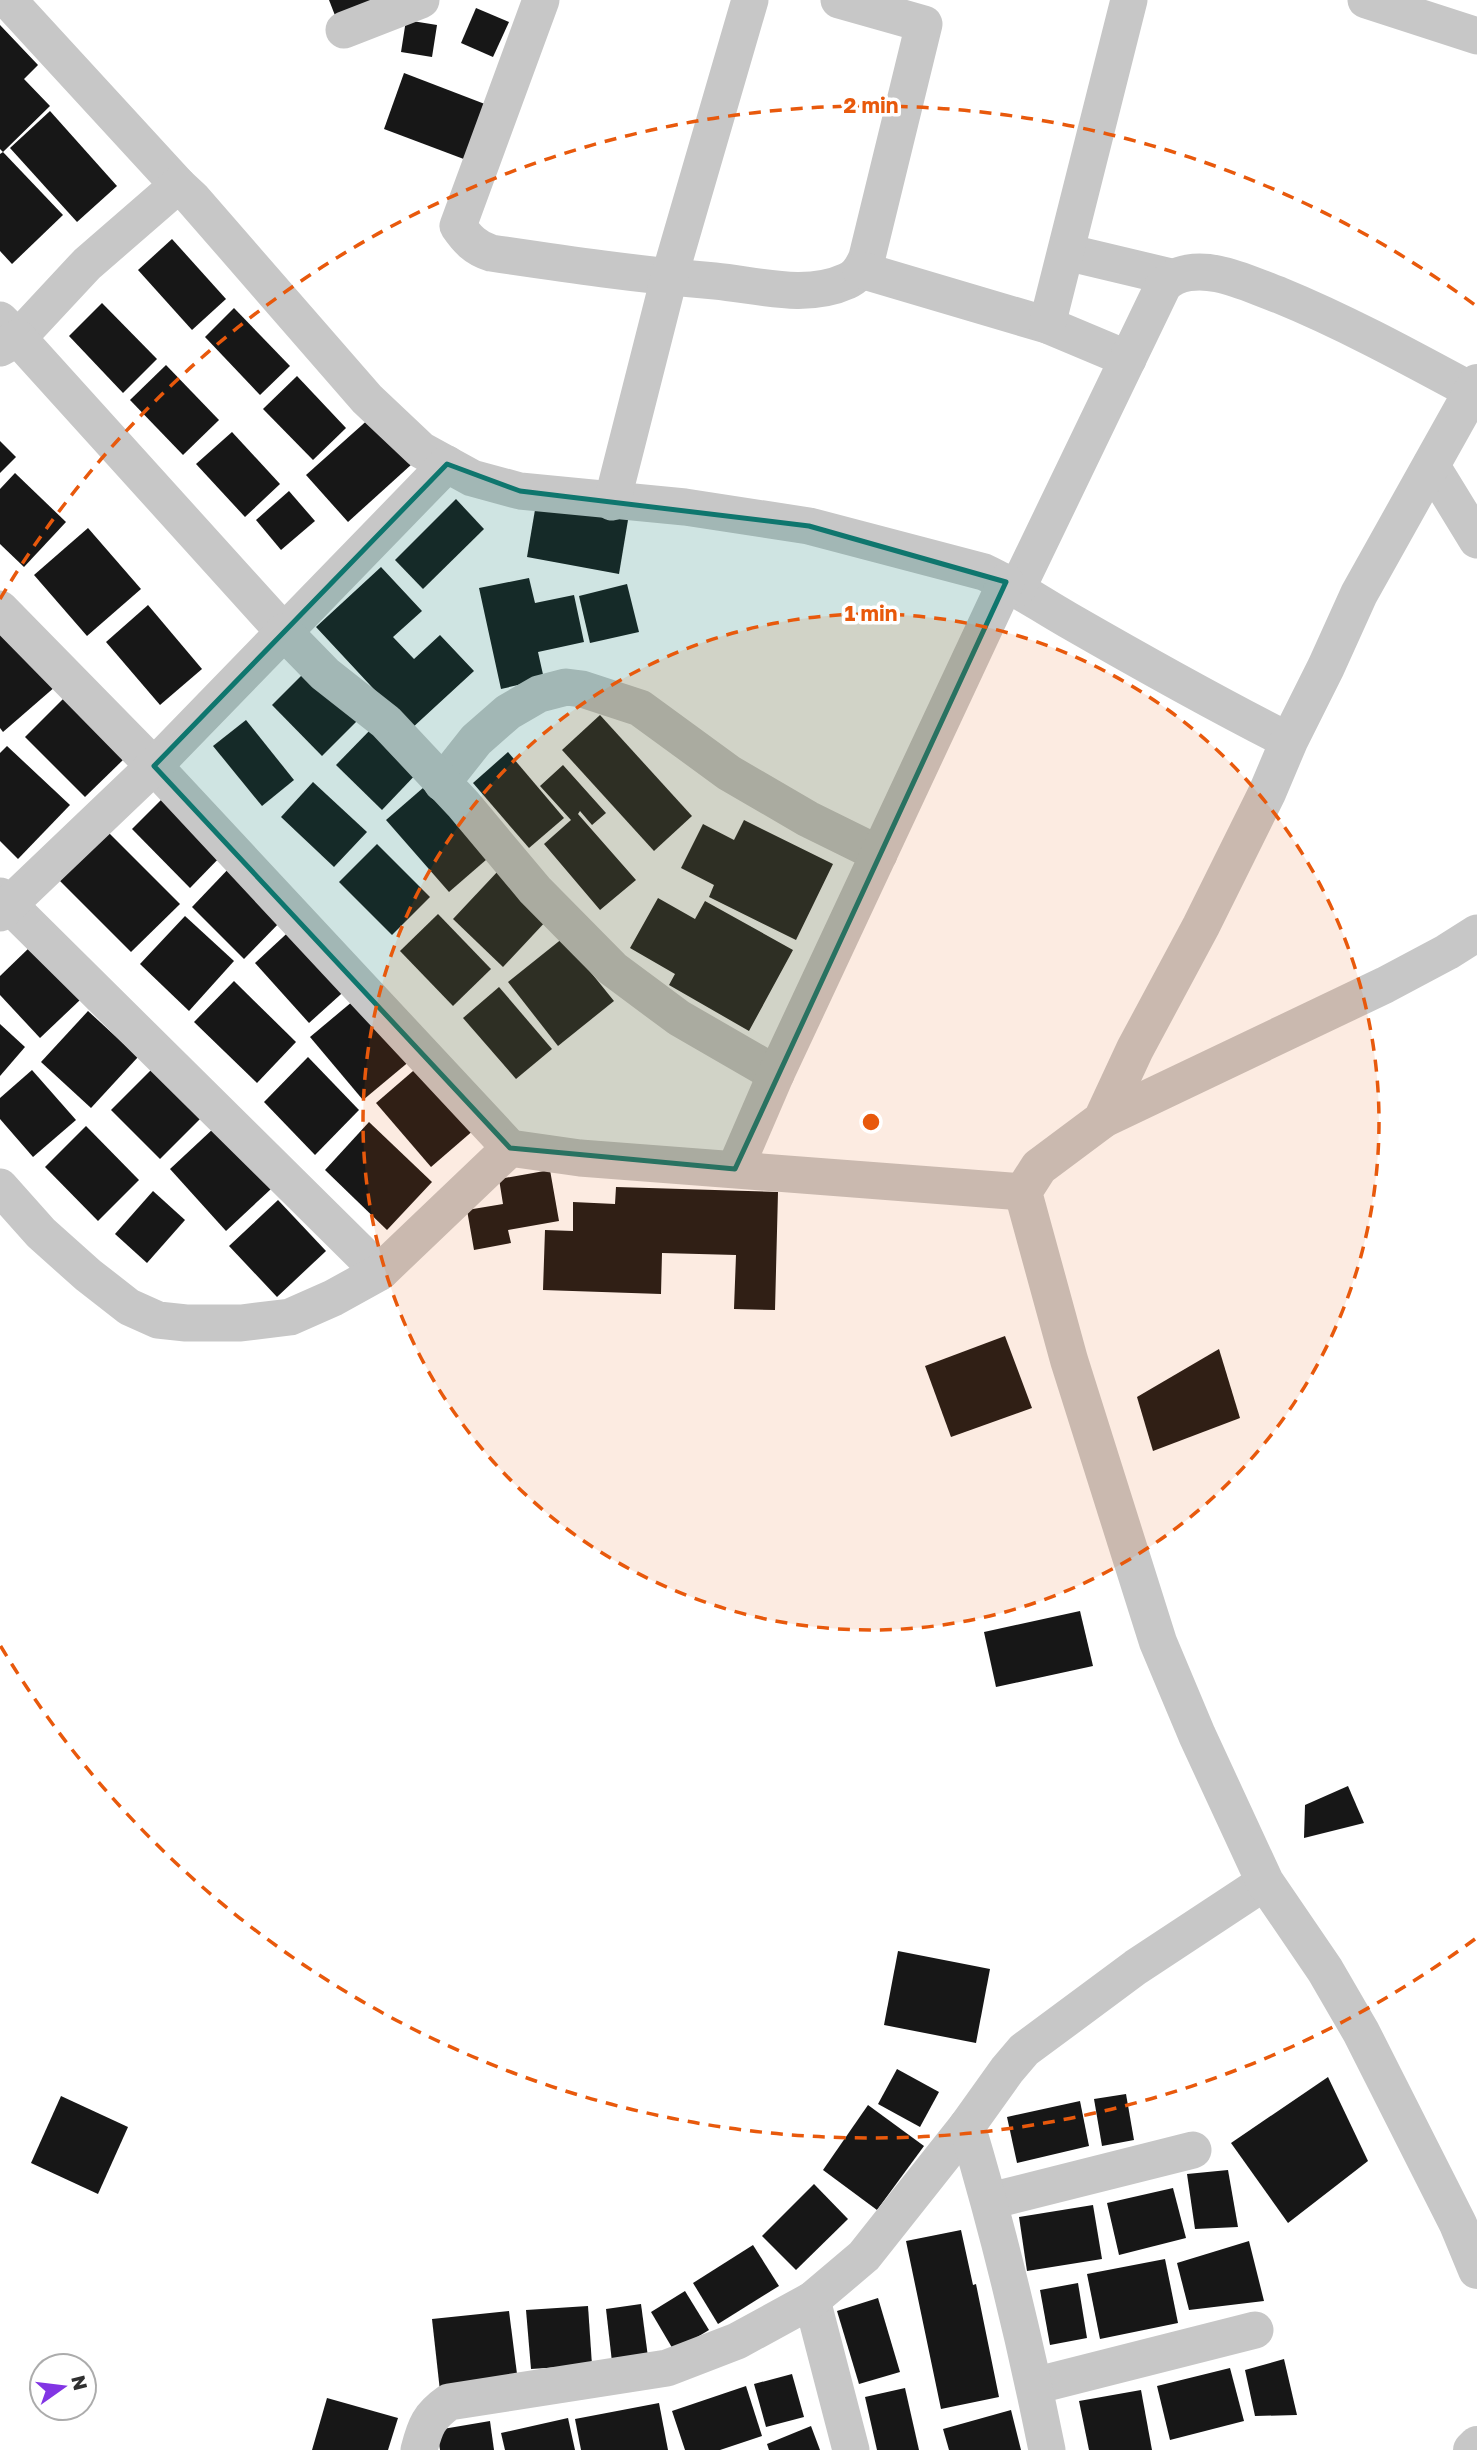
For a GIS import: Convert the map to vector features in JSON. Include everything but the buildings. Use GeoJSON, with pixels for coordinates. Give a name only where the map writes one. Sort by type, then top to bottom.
{"type":"FeatureCollection","features":[{"type":"Feature","properties":{"kind":"street"},"geometry":{"type":"LineString","coordinates":[[8,0],[192,198],[367,400],[421,450],[472,478],[520,491],[685,508],[809,526],[984,572],[1241,717],[1289,741]]}},
{"type":"Feature","properties":{"kind":"street"},"geometry":{"type":"LineString","coordinates":[[344,30],[421,0]]}},
{"type":"Feature","properties":{"kind":"street"},"geometry":{"type":"LineString","coordinates":[[541,0],[458,226],[468,240],[480,250],[491,253],[669,278],[795,290],[823,288],[849,281],[861,270],[867,257],[928,12],[839,0]]}},
{"type":"Feature","properties":{"kind":"street"},"geometry":{"type":"LineString","coordinates":[[612,502],[669,278],[750,0]]}},
{"type":"Feature","properties":{"kind":"street"},"geometry":{"type":"LineString","coordinates":[[1047,325],[1129,0]]}},
{"type":"Feature","properties":{"kind":"street"},"geometry":{"type":"LineString","coordinates":[[1366,0],[1477,36]]}},
{"type":"Feature","properties":{"kind":"street"},"geometry":{"type":"LineString","coordinates":[[178,185],[6,336],[325,674],[386,722],[535,890],[613,969],[679,1018],[776,1074]]}},
{"type":"Feature","properties":{"kind":"street"},"geometry":{"type":"LineString","coordinates":[[1066,252],[1171,277],[1187,273],[1217,273],[1248,283],[1306,306],[1475,387],[1359,594],[1267,793],[1201,926],[1135,1049],[1102,1120]]}},
{"type":"Feature","properties":{"kind":"street"},"geometry":{"type":"LineString","coordinates":[[861,270],[1047,325],[1128,359]]}},
{"type":"Feature","properties":{"kind":"street"},"geometry":{"type":"LineString","coordinates":[[735,1169],[776,1074],[879,854],[1163,286],[1171,277]]}},
{"type":"Feature","properties":{"kind":"street"},"geometry":{"type":"LineString","coordinates":[[380,1272],[3,904],[154,766],[447,464]]}},
{"type":"Feature","properties":{"kind":"street"},"geometry":{"type":"LineString","coordinates":[[1431,465],[1477,540]]}},
{"type":"Feature","properties":{"kind":"street"},"geometry":{"type":"LineString","coordinates":[[0,609],[154,766],[510,1148],[580,1158],[1023,1192]]}},
{"type":"Feature","properties":{"kind":"street"},"geometry":{"type":"LineString","coordinates":[[442,783],[476,740],[508,712],[539,694],[566,687],[582,689],[640,708],[729,773],[808,819],[879,854]]}},
{"type":"Feature","properties":{"kind":"street"},"geometry":{"type":"LineString","coordinates":[[1477,933],[1447,953],[1385,985],[1102,1120],[1039,1167],[1023,1192],[1069,1360],[1158,1642],[1208,1760],[1265,1882],[1325,1970],[1361,2032],[1458,2224],[1477,2270]]}},
{"type":"Feature","properties":{"kind":"street"},"geometry":{"type":"LineString","coordinates":[[0,1187],[41,1233],[88,1275],[130,1307],[158,1320],[241,1323],[290,1317],[333,1298],[380,1272],[510,1148]]}},
{"type":"Feature","properties":{"kind":"street"},"geometry":{"type":"LineString","coordinates":[[419,2450],[423,2433],[433,2413],[449,2402],[667,2368],[737,2341],[812,2300],[864,2256],[1024,2050],[1136,1967],[1265,1882]]}},
{"type":"Feature","properties":{"kind":"street"},"geometry":{"type":"LineString","coordinates":[[967,2126],[989,2201],[1047,2450]]}},
{"type":"Feature","properties":{"kind":"street"},"geometry":{"type":"LineString","coordinates":[[989,2201],[1193,2150]]}},
{"type":"Feature","properties":{"kind":"street"},"geometry":{"type":"LineString","coordinates":[[812,2300],[851,2450]]}},
{"type":"Feature","properties":{"kind":"street"},"geometry":{"type":"LineString","coordinates":[[1034,2386],[1255,2330]]}},
{"type":"Feature","properties":{"kind":"street"},"geometry":{"type":"LineString","coordinates":[[1472,2450],[1477,2445]]}},
{"type":"Feature","properties":{"kind":"highlighted area"},"geometry":{"type":"Polygon","coordinates":[[[447,464],[520,491],[809,526],[1006,582],[735,1169],[510,1148],[154,766],[447,464]]]}}]}
